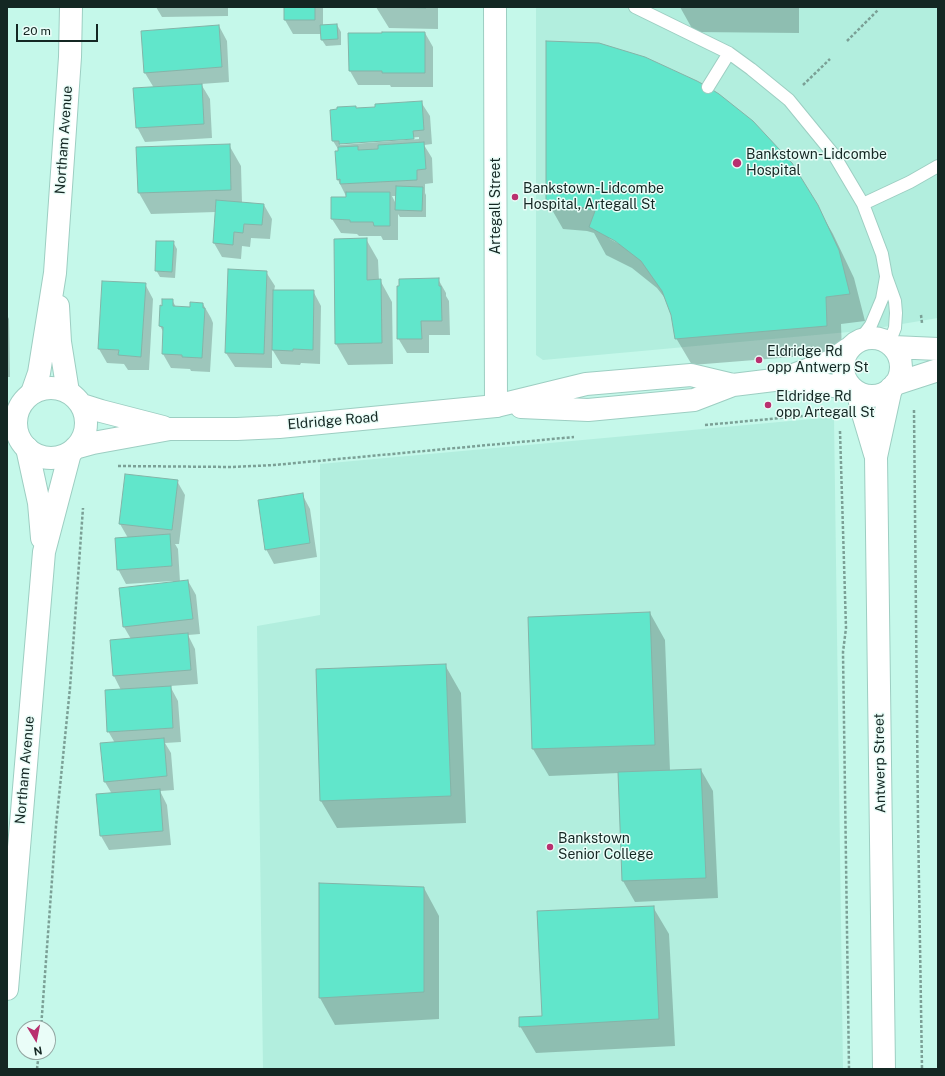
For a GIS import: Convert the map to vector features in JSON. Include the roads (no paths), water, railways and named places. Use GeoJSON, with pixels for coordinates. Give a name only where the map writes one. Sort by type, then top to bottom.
{"type":"FeatureCollection","features":[{"type":"Feature","properties":{"kind":"street","name":"Northam Avenue"},"geometry":{"type":"LineString","coordinates":[[20,404],[38,373],[55,273],[70,57],[71,7]]}},
{"type":"Feature","properties":{"kind":"street","name":"Artegall Street"},"geometry":{"type":"LineString","coordinates":[[495,7],[496,406]]}},
{"type":"Feature","properties":{"kind":"street","name":"Northam Avenue"},"geometry":{"type":"LineString","coordinates":[[55,273],[60,342],[75,399]]}},
{"type":"Feature","properties":{"kind":"street"},"geometry":{"type":"LineString","coordinates":[[891,345],[899,356],[901,366],[900,376],[893,386],[883,394],[878,395],[868,396],[856,391],[847,382],[842,368],[844,358],[854,344],[870,338],[876,338],[891,345],[938,349]]}},
{"type":"Feature","properties":{"kind":"street","name":"Eldridge Road"},"geometry":{"type":"LineString","coordinates":[[782,379],[831,361],[854,344]]}},
{"type":"Feature","properties":{"kind":"street"},"geometry":{"type":"LineString","coordinates":[[893,386],[938,370]]}},
{"type":"Feature","properties":{"kind":"street","name":"Eldridge Road"},"geometry":{"type":"LineString","coordinates":[[73,450],[93,443],[170,429],[237,429],[496,406],[586,384],[691,375],[733,384],[782,379],[834,386],[856,391]]}},
{"type":"Feature","properties":{"kind":"street","name":"Antwerp Street"},"geometry":{"type":"LineString","coordinates":[[884,1069],[876,457],[893,386]]}},
{"type":"Feature","properties":{"kind":"street"},"geometry":{"type":"LineString","coordinates":[[44,388],[56,388],[75,399],[86,416],[86,428],[83,439],[73,450],[60,457],[48,458],[37,454],[19,443],[16,425],[20,404],[44,388]]}},
{"type":"Feature","properties":{"kind":"street","name":"Antwerp Street"},"geometry":{"type":"LineString","coordinates":[[856,391],[876,457]]}},
{"type":"Feature","properties":{"kind":"street","name":"Eldridge Road"},"geometry":{"type":"LineString","coordinates":[[75,399],[101,411],[170,429]]}},
{"type":"Feature","properties":{"kind":"street","name":"Northam Avenue"},"geometry":{"type":"LineString","coordinates":[[19,443],[39,503],[44,552]]}},
{"type":"Feature","properties":{"kind":"street","name":"Northam Avenue"},"geometry":{"type":"LineString","coordinates":[[7,989],[12,875],[44,552],[73,450]]}},
{"type":"Feature","properties":{"kind":"lane"},"geometry":{"type":"LineString","coordinates":[[635,7],[729,53],[751,69],[789,100],[834,154],[863,204],[882,254],[886,276],[895,301],[895,328],[891,345]]}},
{"type":"Feature","properties":{"kind":"lane"},"geometry":{"type":"LineString","coordinates":[[708,87],[729,53]]}},
{"type":"Feature","properties":{"kind":"lane"},"geometry":{"type":"LineString","coordinates":[[863,204],[910,182],[938,166]]}},
{"type":"Feature","properties":{"kind":"lane"},"geometry":{"type":"LineString","coordinates":[[854,344],[871,325],[882,299],[886,276]]}},
{"type":"Feature","properties":{"kind":"place","name":"Bankstown-Lidcombe Hospital"},"geometry":{"type":"Point","coordinates":[737,163]}},
{"type":"Feature","properties":{"kind":"place","name":"Bankstown-Lidcombe Hospital, Artegall St"},"geometry":{"type":"Point","coordinates":[515,197]}},
{"type":"Feature","properties":{"kind":"place","name":"Eldridge Rd opp Antwerp St"},"geometry":{"type":"Point","coordinates":[759,360]}},
{"type":"Feature","properties":{"kind":"place","name":"Eldridge Rd opp Artegall St"},"geometry":{"type":"Point","coordinates":[768,405]}},
{"type":"Feature","properties":{"kind":"place","name":"Bankstown Senior College"},"geometry":{"type":"Point","coordinates":[550,847]}}]}
